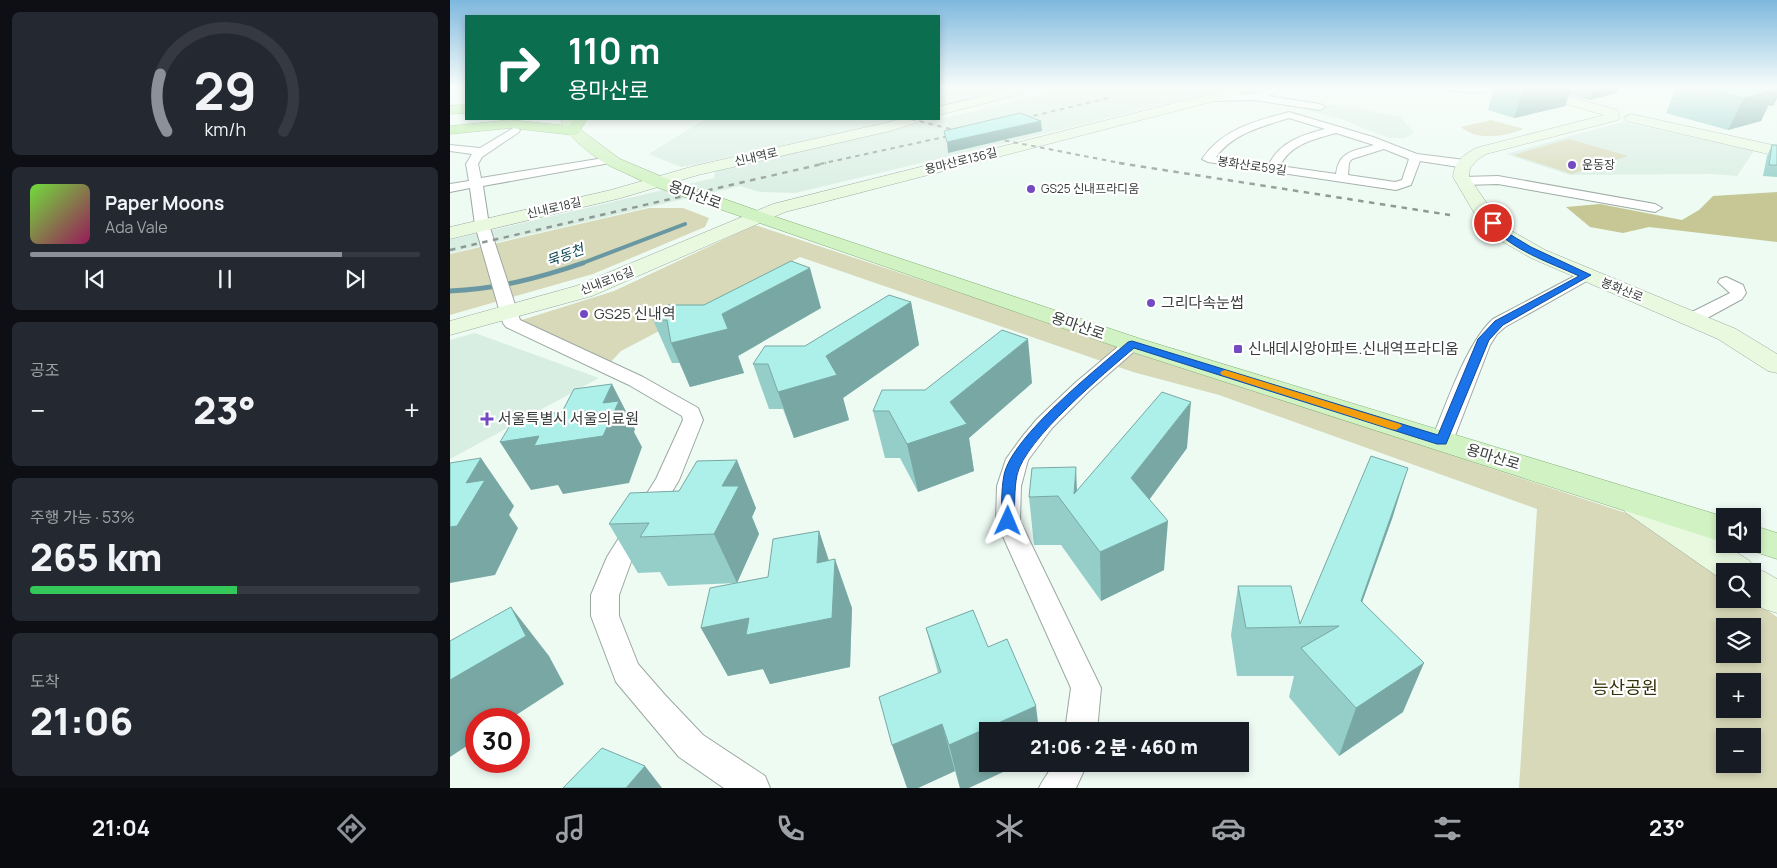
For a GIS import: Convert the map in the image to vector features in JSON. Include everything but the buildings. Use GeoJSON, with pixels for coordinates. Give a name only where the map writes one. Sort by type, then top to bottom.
{"type":"FeatureCollection","features":[{"type":"Feature","properties":{"kind":"highway"},"geometry":{"type":"LineString","coordinates":[[450,130],[511,124],[539,126],[565,124]]}},
{"type":"Feature","properties":{"kind":"main road","name":"용마산로"},"geometry":{"type":"LineString","coordinates":[[575,124],[610,160],[658,182],[1132,344],[1716,527]]}},
{"type":"Feature","properties":{"kind":"main road"},"geometry":{"type":"LineString","coordinates":[[1761,541],[1777,546]]}},
{"type":"Feature","properties":{"kind":"street","name":"신내역로"},"geometry":{"type":"LineString","coordinates":[[658,182],[694,171],[898,124]]}},
{"type":"Feature","properties":{"kind":"street","name":"용마산로136길"},"geometry":{"type":"LineString","coordinates":[[757,216],[791,205],[1109,124]]}},
{"type":"Feature","properties":{"kind":"street","name":"봉화산로59길"},"geometry":{"type":"LineString","coordinates":[[1264,124],[1232,135],[1208,159],[1391,186],[1407,182],[1415,157]]}},
{"type":"Feature","properties":{"kind":"street","name":"봉화산로59길"},"geometry":{"type":"LineString","coordinates":[[1319,124],[1464,172],[1498,180],[1655,208]]}},
{"type":"Feature","properties":{"kind":"street"},"geometry":{"type":"LineString","coordinates":[[1464,172],[1471,157],[1481,151],[1584,124]]}},
{"type":"Feature","properties":{"kind":"street"},"geometry":{"type":"LineString","coordinates":[[1657,124],[1777,151]]}},
{"type":"Feature","properties":{"kind":"street"},"geometry":{"type":"LineString","coordinates":[[1273,168],[1277,156],[1284,149],[1337,129]]}},
{"type":"Feature","properties":{"kind":"street"},"geometry":{"type":"LineString","coordinates":[[515,130],[478,154],[472,164],[482,225],[512,323],[636,382],[691,413],[693,420],[667,480],[620,558],[605,595],[604,616],[627,672],[654,705],[690,746],[753,788]]}},
{"type":"Feature","properties":{"kind":"street"},"geometry":{"type":"LineString","coordinates":[[1341,178],[1343,163],[1348,157],[1385,145]]}},
{"type":"Feature","properties":{"kind":"street"},"geometry":{"type":"LineString","coordinates":[[450,148],[477,151],[478,154]]}},
{"type":"Feature","properties":{"kind":"street"},"geometry":{"type":"LineString","coordinates":[[450,188],[610,160]]}},
{"type":"Feature","properties":{"kind":"street","name":"봉화산로"},"geometry":{"type":"LineString","coordinates":[[1464,172],[1483,212],[1503,234],[1538,254],[1727,334],[1777,366]]}},
{"type":"Feature","properties":{"kind":"street","name":"신내로18길"},"geometry":{"type":"LineString","coordinates":[[450,233],[658,182]]}},
{"type":"Feature","properties":{"kind":"street","name":"신내로16길"},"geometry":{"type":"LineString","coordinates":[[450,328],[507,307],[602,284],[757,216]]}},
{"type":"Feature","properties":{"kind":"street"},"geometry":{"type":"LineString","coordinates":[[1442,441],[1484,339],[1490,331],[1499,323],[1586,275]]}},
{"type":"Feature","properties":{"kind":"street"},"geometry":{"type":"LineString","coordinates":[[1692,319],[1736,296],[1738,293],[1737,288],[1726,282]]}},
{"type":"Feature","properties":{"kind":"street"},"geometry":{"type":"LineString","coordinates":[[1082,722],[1086,688],[1008,521],[1008,494],[1011,474],[1021,451],[1034,435],[1090,380],[1132,344]]}},
{"type":"Feature","properties":{"kind":"street"},"geometry":{"type":"LineString","coordinates":[[1632,501],[1725,563]]}},
{"type":"Feature","properties":{"kind":"street"},"geometry":{"type":"LineString","coordinates":[[1761,588],[1777,598]]}},
{"type":"Feature","properties":{"kind":"street"},"geometry":{"type":"LineString","coordinates":[[1056,788],[1061,784],[1066,772]]}},
{"type":"Feature","properties":{"kind":"shaded area"},"geometry":{"type":"Polygon","coordinates":[[[697,124],[881,124],[681,167],[649,154],[697,124]]]}},
{"type":"Feature","properties":{"kind":"shaded area"},"geometry":{"type":"Polygon","coordinates":[[[919,124],[1085,124],[795,193],[760,192],[740,186],[450,253],[450,240],[714,178],[715,171],[919,124]]]}},
{"type":"Feature","properties":{"kind":"shaded area"},"geometry":{"type":"Polygon","coordinates":[[[1353,124],[1406,124],[1414,132],[1405,138],[1390,138],[1353,124]]]}},
{"type":"Feature","properties":{"kind":"shaded area"},"geometry":{"type":"Polygon","coordinates":[[[1616,124],[1630,124],[1754,151],[1737,176],[1711,174],[1570,175],[1506,154],[1616,124]]]}},
{"type":"Feature","properties":{"kind":"shaded area","name":"서울특별시 서울의료원"},"geometry":{"type":"Polygon","coordinates":[[[475,333],[599,378],[450,459],[450,340],[475,333]]]}},
{"type":"Feature","properties":{"kind":"green space"},"geometry":{"type":"Polygon","coordinates":[[[1475,124],[1505,124],[1523,129],[1499,136],[1483,136],[1461,127],[1475,124]]]}},
{"type":"Feature","properties":{"kind":"green space","name":"운동장"},"geometry":{"type":"Polygon","coordinates":[[[1569,139],[1628,156],[1572,174],[1513,155],[1569,139]]]}},
{"type":"Feature","properties":{"kind":"green space"},"geometry":{"type":"Polygon","coordinates":[[[1777,192],[1777,242],[1649,227],[1623,233],[1590,227],[1566,207],[1600,204],[1682,220],[1699,210],[1713,196],[1777,192]]]}},
{"type":"Feature","properties":{"kind":"green space"},"geometry":{"type":"Polygon","coordinates":[[[649,208],[683,208],[709,218],[705,227],[593,274],[450,315],[450,254],[649,208]]]}},
{"type":"Feature","properties":{"kind":"green space","name":"능산공원"},"geometry":{"type":"Polygon","coordinates":[[[755,225],[1629,514],[1716,575],[1716,608],[1761,608],[1761,606],[1777,617],[1777,788],[1519,788],[1537,509],[1219,395],[1133,372],[800,257],[621,351],[606,367],[512,323],[614,291],[755,225]]]}},
{"type":"Feature","properties":{"kind":"waterway","name":"묵동천"},"geometry":{"type":"LineString","coordinates":[[581,264],[685,224]]}},
{"type":"Feature","properties":{"kind":"waterway","name":"묵동천"},"geometry":{"type":"LineString","coordinates":[[450,291],[518,282],[581,264]]}},
{"type":"Feature","properties":{"kind":"railway"},"geometry":{"type":"LineString","coordinates":[[930,124],[962,132]]}},
{"type":"Feature","properties":{"kind":"railway"},"geometry":{"type":"LineString","coordinates":[[820,164],[958,134]]}},
{"type":"Feature","properties":{"kind":"railway"},"geometry":{"type":"LineString","coordinates":[[987,137],[1124,164]]}},
{"type":"Feature","properties":{"kind":"railway"},"geometry":{"type":"LineString","coordinates":[[450,250],[826,163]]}},
{"type":"Feature","properties":{"kind":"railway"},"geometry":{"type":"LineString","coordinates":[[1119,163],[1124,164]]}},
{"type":"Feature","properties":{"kind":"railway"},"geometry":{"type":"LineString","coordinates":[[1124,164],[1450,215]]}},
{"type":"Feature","properties":{"kind":"slow traffic"},"geometry":{"type":"LineString","coordinates":[[1225,373],[1396,426]]}},
{"type":"Feature","properties":{"kind":"place","name":"운동장"},"geometry":{"type":"Point","coordinates":[1572,165]}},
{"type":"Feature","properties":{"kind":"place","name":"GS25 신내프라디움"},"geometry":{"type":"Point","coordinates":[1031,189]}},
{"type":"Feature","properties":{"kind":"place","name":"그리다속눈썹"},"geometry":{"type":"Point","coordinates":[1151,303]}},
{"type":"Feature","properties":{"kind":"place","name":"GS25 신내역"},"geometry":{"type":"Point","coordinates":[584,314]}},
{"type":"Feature","properties":{"kind":"place","name":"신내데시앙아파트.신내역프라디움"},"geometry":{"type":"Point","coordinates":[1238,349]}},
{"type":"Feature","properties":{"kind":"place","name":"서울특별시 서울의료원"},"geometry":{"type":"Point","coordinates":[487,419]}},
{"type":"Feature","properties":{"kind":"route"},"geometry":{"type":"LineString","coordinates":[[1008,521],[1008,494],[1011,474],[1021,451],[1034,435],[1090,380],[1132,344],[1442,441],[1484,339],[1490,331],[1499,323],[1586,275],[1528,249],[1503,234],[1493,223]]}}]}
